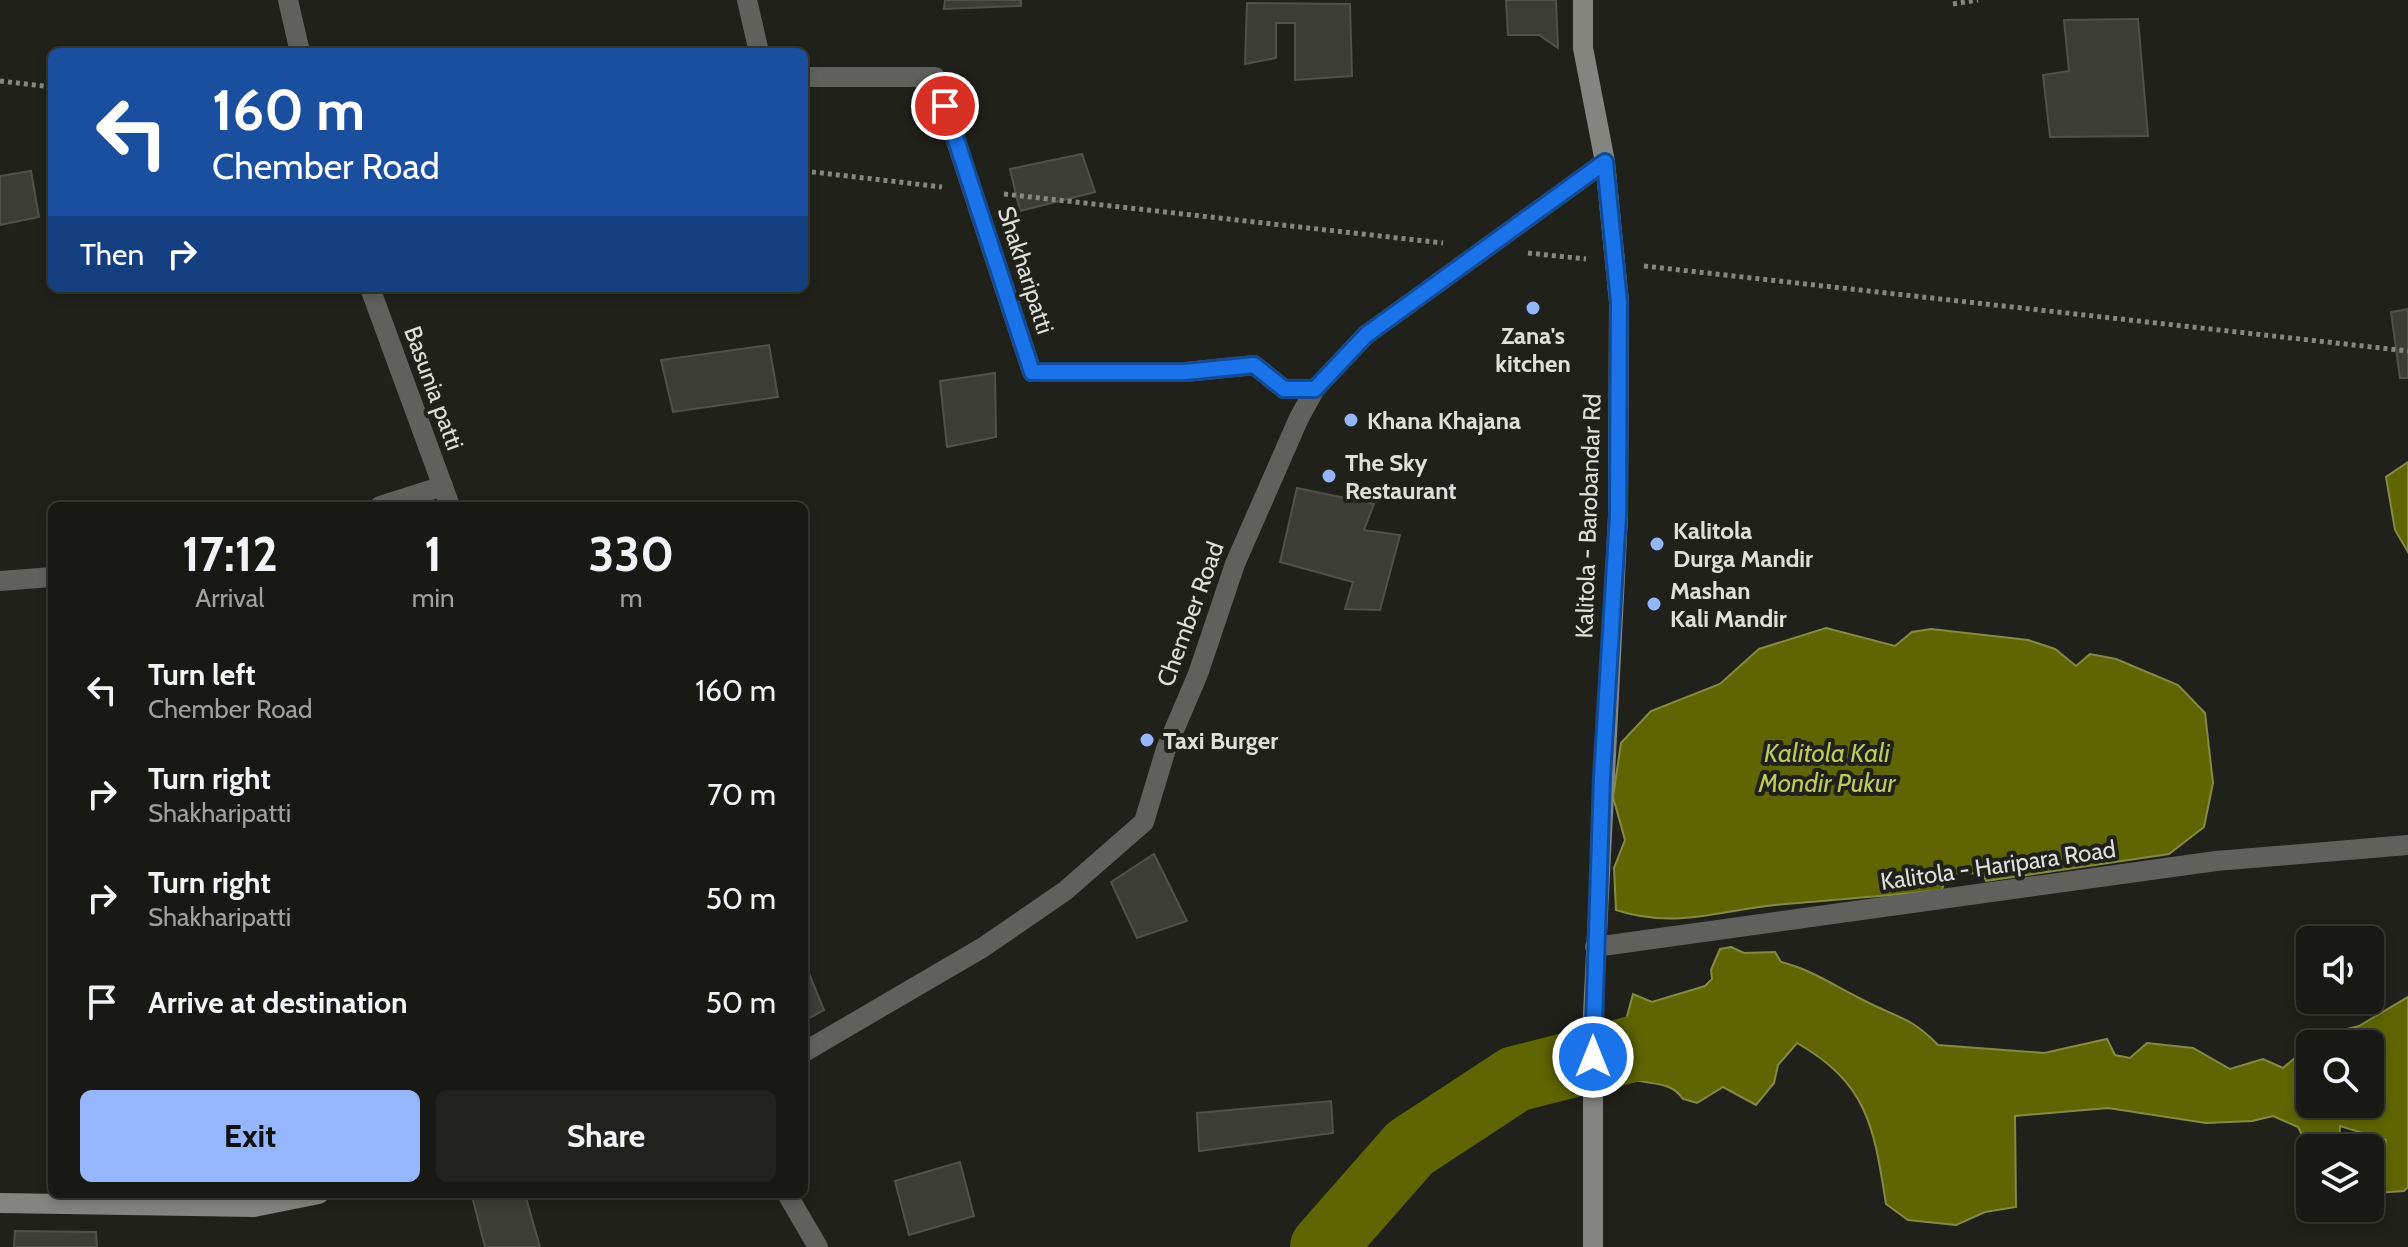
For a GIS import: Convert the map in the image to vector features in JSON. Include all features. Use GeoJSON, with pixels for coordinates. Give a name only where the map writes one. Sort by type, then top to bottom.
{"type":"FeatureCollection","features":[{"type":"Feature","properties":{"kind":"street"},"geometry":{"type":"LineString","coordinates":[[288,0],[299,48]]}},
{"type":"Feature","properties":{"kind":"street"},"geometry":{"type":"LineString","coordinates":[[747,0],[758,48]]}},
{"type":"Feature","properties":{"kind":"street","name":"Kalitola - Barobandar Rd"},"geometry":{"type":"LineString","coordinates":[[1583,0],[1583,48],[1605,162],[1619,302],[1618,516],[1595,947],[1593,1247]]}},
{"type":"Feature","properties":{"kind":"street","name":"Shakharipatti"},"geometry":{"type":"LineString","coordinates":[[808,77],[935,77],[1032,372],[1186,372],[1254,365],[1284,389],[1315,389]]}},
{"type":"Feature","properties":{"kind":"street","name":"Chember Road"},"geometry":{"type":"LineString","coordinates":[[808,1050],[982,948],[1065,891],[1144,822],[1166,749],[1198,674],[1235,564],[1299,418],[1315,389],[1366,335],[1605,162]]}},
{"type":"Feature","properties":{"kind":"street","name":"Basunia patti"},"geometry":{"type":"LineString","coordinates":[[371,292],[449,502]]}},
{"type":"Feature","properties":{"kind":"street"},"geometry":{"type":"LineString","coordinates":[[393,502],[443,486]]}},
{"type":"Feature","properties":{"kind":"street"},"geometry":{"type":"LineString","coordinates":[[0,581],[48,577]]}},
{"type":"Feature","properties":{"kind":"street","name":"Kalitola - Haripara Road"},"geometry":{"type":"LineString","coordinates":[[1595,947],[2216,861],[2408,845]]}},
{"type":"Feature","properties":{"kind":"street"},"geometry":{"type":"LineString","coordinates":[[0,1203],[254,1207],[299,1198]]}},
{"type":"Feature","properties":{"kind":"street"},"geometry":{"type":"LineString","coordinates":[[789,1198],[818,1247]]}},
{"type":"Feature","properties":{"kind":"path"},"geometry":{"type":"LineString","coordinates":[[1953,4],[1978,0]]}},
{"type":"Feature","properties":{"kind":"path"},"geometry":{"type":"LineString","coordinates":[[0,81],[48,87]]}},
{"type":"Feature","properties":{"kind":"water"},"geometry":{"type":"Polygon","coordinates":[[[2408,462],[2408,552],[2395,530],[2386,477],[2408,462]]]}},
{"type":"Feature","properties":{"kind":"water","name":"Kalitola Kali Mondir Pukur"},"geometry":{"type":"Polygon","coordinates":[[[1826,628],[1895,646],[1912,632],[1931,629],[2028,640],[2055,649],[2076,666],[2090,654],[2116,659],[2178,685],[2205,713],[2213,783],[2204,827],[2169,854],[1986,881],[1983,873],[1946,874],[1942,890],[1775,905],[1696,917],[1658,918],[1616,910],[1614,868],[1625,840],[1613,797],[1621,743],[1651,711],[1720,684],[1759,649],[1826,628]]]}},
{"type":"Feature","properties":{"kind":"water"},"geometry":{"type":"Polygon","coordinates":[[[1731,947],[1744,953],[1775,952],[1781,962],[1814,974],[1912,1023],[1938,1045],[2044,1053],[2107,1039],[2115,1055],[2130,1058],[2147,1043],[2193,1048],[2230,1069],[2263,1059],[2283,1068],[2296,1057],[2296,1118],[2384,1118],[2384,1030],[2343,1030],[2384,1014],[2408,997],[2408,1187],[2404,1191],[2384,1192],[2384,1134],[2366,1134],[2340,1126],[2340,1134],[2302,1134],[2298,1127],[2273,1116],[2252,1121],[2206,1123],[2108,1108],[2015,1116],[2016,1207],[1985,1212],[1956,1225],[1908,1220],[1886,1204],[1872,1131],[1854,1092],[1840,1075],[1797,1043],[1778,1065],[1774,1083],[1756,1105],[1723,1087],[1697,1103],[1683,1099],[1663,1085],[1623,1075],[1624,1044],[1639,1046],[1626,1020],[1633,994],[1652,1002],[1705,986],[1712,979],[1711,970],[1720,949],[1731,947]]]}},
{"type":"Feature","properties":{"kind":"building"},"geometry":{"type":"Polygon","coordinates":[[[945,0],[1021,0],[1021,6],[944,9],[945,0]]]}},
{"type":"Feature","properties":{"kind":"building"},"geometry":{"type":"Polygon","coordinates":[[[1506,0],[1556,0],[1558,48],[1539,35],[1508,35],[1506,0]]]}},
{"type":"Feature","properties":{"kind":"building"},"geometry":{"type":"Polygon","coordinates":[[[1247,3],[1350,4],[1352,76],[1295,80],[1295,23],[1276,23],[1276,58],[1245,64],[1247,3]]]}},
{"type":"Feature","properties":{"kind":"building"},"geometry":{"type":"Polygon","coordinates":[[[2138,19],[2148,136],[2050,137],[2043,75],[2069,71],[2064,20],[2138,19]]]}},
{"type":"Feature","properties":{"kind":"building"},"geometry":{"type":"Polygon","coordinates":[[[1082,154],[1095,192],[1020,211],[1010,169],[1082,154]]]}},
{"type":"Feature","properties":{"kind":"building"},"geometry":{"type":"Polygon","coordinates":[[[31,171],[39,217],[0,225],[0,176],[31,171]]]}},
{"type":"Feature","properties":{"kind":"building"},"geometry":{"type":"Polygon","coordinates":[[[2408,309],[2408,378],[2400,378],[2391,312],[2408,309]]]}},
{"type":"Feature","properties":{"kind":"building"},"geometry":{"type":"Polygon","coordinates":[[[769,345],[778,397],[673,412],[661,360],[769,345]]]}},
{"type":"Feature","properties":{"kind":"building"},"geometry":{"type":"Polygon","coordinates":[[[995,373],[996,437],[947,447],[940,381],[995,373]]]}},
{"type":"Feature","properties":{"kind":"building"},"geometry":{"type":"Polygon","coordinates":[[[1297,488],[1374,504],[1364,530],[1400,535],[1380,610],[1345,609],[1353,582],[1280,562],[1297,488]]]}},
{"type":"Feature","properties":{"kind":"building"},"geometry":{"type":"Polygon","coordinates":[[[1154,854],[1187,921],[1137,938],[1111,882],[1154,854]]]}},
{"type":"Feature","properties":{"kind":"building"},"geometry":{"type":"Polygon","coordinates":[[[808,971],[824,1010],[808,1019],[808,971]]]}},
{"type":"Feature","properties":{"kind":"building"},"geometry":{"type":"Polygon","coordinates":[[[1331,1101],[1333,1133],[1199,1151],[1197,1113],[1331,1101]]]}},
{"type":"Feature","properties":{"kind":"building"},"geometry":{"type":"Polygon","coordinates":[[[960,1162],[974,1216],[909,1235],[895,1181],[960,1162]]]}},
{"type":"Feature","properties":{"kind":"building"},"geometry":{"type":"Polygon","coordinates":[[[473,1198],[526,1198],[540,1247],[485,1247],[473,1198]]]}},
{"type":"Feature","properties":{"kind":"building"},"geometry":{"type":"Polygon","coordinates":[[[15,1231],[96,1232],[97,1247],[14,1247],[15,1231]]]}},
{"type":"Feature","properties":{"kind":"waterway"},"geometry":{"type":"LineString","coordinates":[[1323,1247],[1410,1148],[1515,1079],[1711,1029]]}},
{"type":"Feature","properties":{"kind":"place","name":"Zana's kitchen"},"geometry":{"type":"Point","coordinates":[1533,308]}},
{"type":"Feature","properties":{"kind":"place","name":"Khana Khajana"},"geometry":{"type":"Point","coordinates":[1351,420]}},
{"type":"Feature","properties":{"kind":"place","name":"The Sky Restaurant"},"geometry":{"type":"Point","coordinates":[1329,476]}},
{"type":"Feature","properties":{"kind":"place","name":"Kalitola Durga Mandir"},"geometry":{"type":"Point","coordinates":[1657,544]}},
{"type":"Feature","properties":{"kind":"place","name":"Mashan Kali Mandir"},"geometry":{"type":"Point","coordinates":[1654,604]}},
{"type":"Feature","properties":{"kind":"place","name":"Taxi Burger"},"geometry":{"type":"Point","coordinates":[1147,740]}},
{"type":"Feature","properties":{"kind":"route"},"geometry":{"type":"LineString","coordinates":[[945,106],[1032,372],[1186,372],[1254,365],[1284,389],[1315,389],[1366,335],[1605,162],[1619,302],[1618,516],[1602,777],[1593,1057]]}}]}
